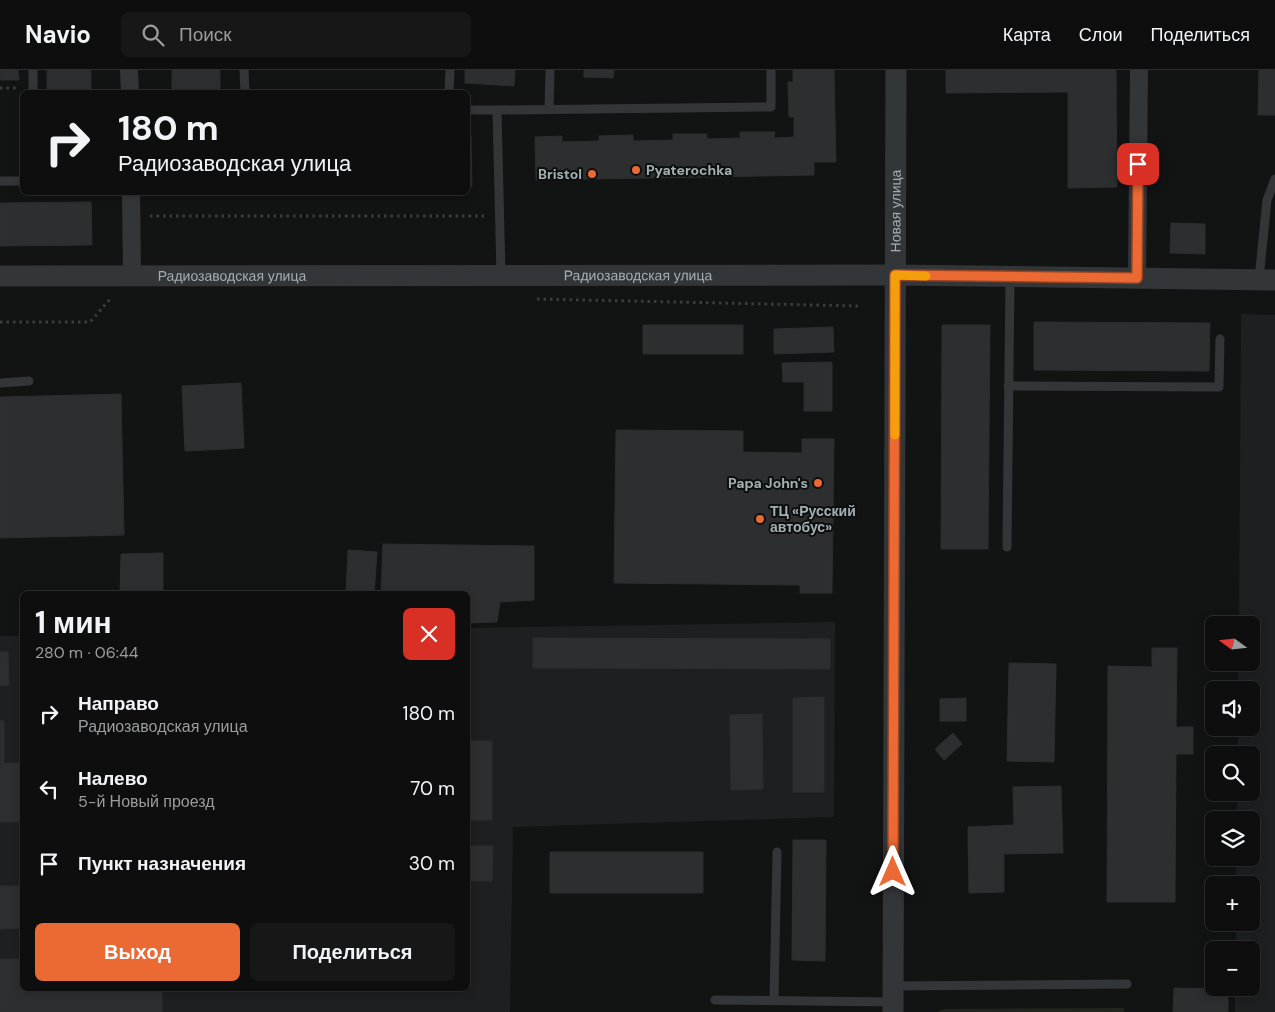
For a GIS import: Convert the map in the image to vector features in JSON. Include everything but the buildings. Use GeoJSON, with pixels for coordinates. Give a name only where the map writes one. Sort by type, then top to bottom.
{"type":"FeatureCollection","features":[{"type":"Feature","properties":{"kind":"street"},"geometry":{"type":"LineString","coordinates":[[129,70],[130,90]]}},
{"type":"Feature","properties":{"kind":"street","name":"Новая улица"},"geometry":{"type":"LineString","coordinates":[[893,1000],[896,70]]}},
{"type":"Feature","properties":{"kind":"street"},"geometry":{"type":"LineString","coordinates":[[1137,278],[1139,70]]}},
{"type":"Feature","properties":{"kind":"street"},"geometry":{"type":"LineString","coordinates":[[131,195],[132,276]]}},
{"type":"Feature","properties":{"kind":"street","name":"Радиозаводская улица"},"geometry":{"type":"LineString","coordinates":[[0,276],[895,275],[1267,280]]}},
{"type":"Feature","properties":{"kind":"lane"},"geometry":{"type":"LineString","coordinates":[[32,70],[32,90]]}},
{"type":"Feature","properties":{"kind":"lane"},"geometry":{"type":"LineString","coordinates":[[244,70],[244,90]]}},
{"type":"Feature","properties":{"kind":"lane"},"geometry":{"type":"LineString","coordinates":[[449,90],[450,70]]}},
{"type":"Feature","properties":{"kind":"lane"},"geometry":{"type":"LineString","coordinates":[[549,109],[550,70]]}},
{"type":"Feature","properties":{"kind":"lane"},"geometry":{"type":"LineString","coordinates":[[470,110],[771,107],[771,70]]}},
{"type":"Feature","properties":{"kind":"lane"},"geometry":{"type":"LineString","coordinates":[[497,110],[501,276]]}},
{"type":"Feature","properties":{"kind":"lane"},"geometry":{"type":"LineString","coordinates":[[1267,280],[1267,200],[1275,179]]}},
{"type":"Feature","properties":{"kind":"lane"},"geometry":{"type":"LineString","coordinates":[[0,181],[20,181]]}},
{"type":"Feature","properties":{"kind":"lane"},"geometry":{"type":"LineString","coordinates":[[1006,547],[1010,277]]}},
{"type":"Feature","properties":{"kind":"lane"},"geometry":{"type":"LineString","coordinates":[[1008,386],[1219,387],[1220,340]]}},
{"type":"Feature","properties":{"kind":"lane"},"geometry":{"type":"LineString","coordinates":[[0,382],[29,381]]}},
{"type":"Feature","properties":{"kind":"lane"},"geometry":{"type":"LineString","coordinates":[[774,1000],[777,852]]}},
{"type":"Feature","properties":{"kind":"lane"},"geometry":{"type":"LineString","coordinates":[[715,1000],[893,1000],[1127,984]]}},
{"type":"Feature","properties":{"kind":"path"},"geometry":{"type":"LineString","coordinates":[[131,216],[499,216]]}},
{"type":"Feature","properties":{"kind":"path"},"geometry":{"type":"LineString","coordinates":[[0,322],[90,322],[113,297]]}},
{"type":"Feature","properties":{"kind":"path"},"geometry":{"type":"LineString","coordinates":[[533,299],[859,306]]}},
{"type":"Feature","properties":{"kind":"shaded area"},"geometry":{"type":"Polygon","coordinates":[[[1241,314],[1275,315],[1275,1012],[1235,1012],[1235,996],[1260,996],[1260,941],[1236,941],[1236,931],[1260,931],[1260,876],[1236,876],[1236,866],[1260,866],[1260,811],[1237,811],[1237,801],[1260,801],[1260,746],[1237,746],[1238,736],[1260,736],[1260,681],[1238,681],[1238,671],[1260,671],[1260,616],[1239,616],[1241,314]]]}},
{"type":"Feature","properties":{"kind":"shaded area"},"geometry":{"type":"Polygon","coordinates":[[[835,622],[834,817],[513,827],[510,1012],[0,1012],[0,636],[20,636],[20,991],[470,991],[470,628],[835,622]]]}},
{"type":"Feature","properties":{"kind":"shaded area"},"geometry":{"type":"Polygon","coordinates":[[[1124,1008],[1124,1012],[937,1012],[944,1009],[1124,1008]]]}},
{"type":"Feature","properties":{"kind":"slow traffic"},"geometry":{"type":"LineString","coordinates":[[895,435],[895,275],[926,276]]}},
{"type":"Feature","properties":{"kind":"place","name":"Pyaterochka"},"geometry":{"type":"Point","coordinates":[636,170]}},
{"type":"Feature","properties":{"kind":"place","name":"Bristol"},"geometry":{"type":"Point","coordinates":[592,174]}},
{"type":"Feature","properties":{"kind":"place","name":"Papa John's"},"geometry":{"type":"Point","coordinates":[818,483]}},
{"type":"Feature","properties":{"kind":"place","name":"ТЦ «Русский автобус»"},"geometry":{"type":"Point","coordinates":[760,519]}},
{"type":"Feature","properties":{"kind":"route"},"geometry":{"type":"LineString","coordinates":[[893,872],[895,275],[1137,278],[1138,164]]}}]}
